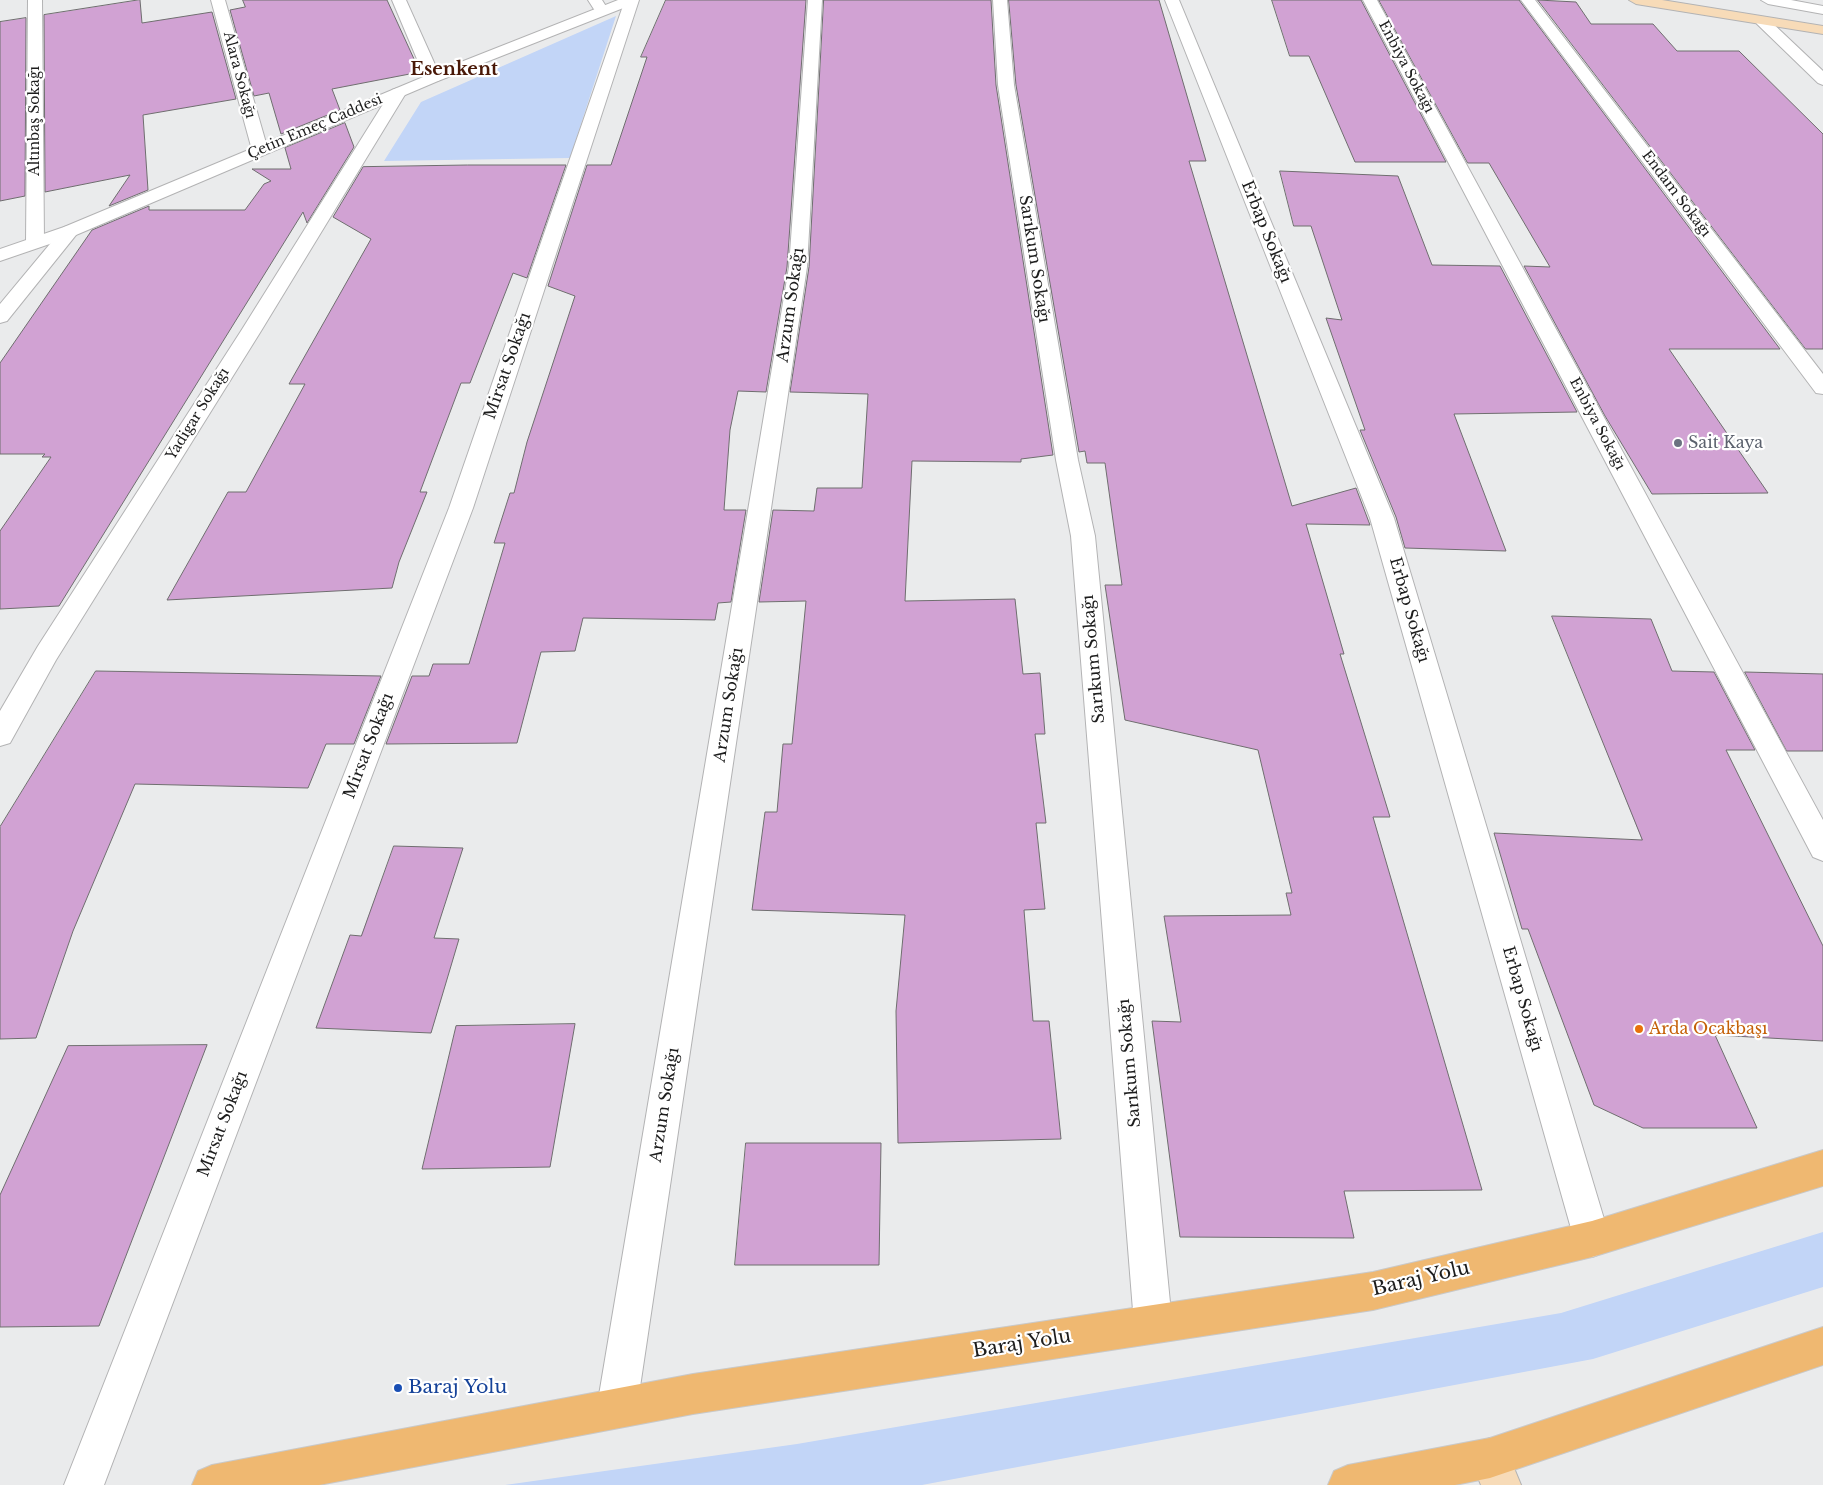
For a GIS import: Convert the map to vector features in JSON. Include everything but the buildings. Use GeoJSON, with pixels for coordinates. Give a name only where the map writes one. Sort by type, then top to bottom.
{"type":"FeatureCollection","features":[{"type":"Feature","properties":{"kind":"main road"},"geometry":{"type":"LineString","coordinates":[[1636,0],[1823,30]]}},
{"type":"Feature","properties":{"kind":"main road","name":"Baraj Yolu"},"geometry":{"type":"LineString","coordinates":[[212,1485],[693,1394],[1373,1291],[1592,1239],[1823,1168]]}},
{"type":"Feature","properties":{"kind":"main road"},"geometry":{"type":"LineString","coordinates":[[1348,1485],[1495,1472],[1823,1346]]}},
{"type":"Feature","properties":{"kind":"street","name":"Altınbaş Sokağı"},"geometry":{"type":"LineString","coordinates":[[35,0],[35,242]]}},
{"type":"Feature","properties":{"kind":"street","name":"Alara Sokağı"},"geometry":{"type":"LineString","coordinates":[[218,0],[260,150]]}},
{"type":"Feature","properties":{"kind":"street"},"geometry":{"type":"LineString","coordinates":[[399,0],[433,78]]}},
{"type":"Feature","properties":{"kind":"street","name":"Çetin Emeç Caddesi"},"geometry":{"type":"LineString","coordinates":[[0,255],[70,231],[398,93],[598,6],[631,0]]}},
{"type":"Feature","properties":{"kind":"street","name":"Mirsat Sokağı"},"geometry":{"type":"LineString","coordinates":[[84,1485],[461,508],[631,0]]}},
{"type":"Feature","properties":{"kind":"street","name":"Arzum Sokağı"},"geometry":{"type":"LineString","coordinates":[[617,1407],[798,267],[815,0]]}},
{"type":"Feature","properties":{"kind":"street","name":"Sarıkum Sokağı"},"geometry":{"type":"LineString","coordinates":[[1000,0],[1006,85],[1067,460],[1083,536],[1152,1324]]}},
{"type":"Feature","properties":{"kind":"street","name":"Erbap Sokağı"},"geometry":{"type":"LineString","coordinates":[[1172,0],[1382,518],[1592,1239]]}},
{"type":"Feature","properties":{"kind":"street","name":"Enbiya Sokağı"},"geometry":{"type":"LineString","coordinates":[[1370,0],[1823,848]]}},
{"type":"Feature","properties":{"kind":"street","name":"Endam Sokağı"},"geometry":{"type":"LineString","coordinates":[[1528,0],[1823,388]]}},
{"type":"Feature","properties":{"kind":"street"},"geometry":{"type":"LineString","coordinates":[[1768,0],[1823,9]]}},
{"type":"Feature","properties":{"kind":"street"},"geometry":{"type":"LineString","coordinates":[[1798,0],[1823,9]]}},
{"type":"Feature","properties":{"kind":"street"},"geometry":{"type":"LineString","coordinates":[[1762,21],[1823,80]]}},
{"type":"Feature","properties":{"kind":"street","name":"Yadigar Sokağı"},"geometry":{"type":"LineString","coordinates":[[0,735],[47,653],[398,93]]}},
{"type":"Feature","properties":{"kind":"street"},"geometry":{"type":"LineString","coordinates":[[0,316],[70,231]]}},
{"type":"Feature","properties":{"kind":"shaded area"},"geometry":{"type":"Polygon","coordinates":[[[616,16],[570,158],[384,161],[421,102],[616,16]]]}},
{"type":"Feature","properties":{"kind":"shaded area"},"geometry":{"type":"Polygon","coordinates":[[[1823,1232],[1823,1287],[1593,1359],[922,1485],[505,1485],[797,1444],[1561,1313],[1823,1232]]]}},
{"type":"Feature","properties":{"kind":"place","name":"Sait Kaya"},"geometry":{"type":"Point","coordinates":[1678,443]}},
{"type":"Feature","properties":{"kind":"place","name":"Arda Ocakbaşı"},"geometry":{"type":"Point","coordinates":[1639,1029]}},
{"type":"Feature","properties":{"kind":"place","name":"Baraj Yolu"},"geometry":{"type":"Point","coordinates":[398,1388]}},
{"type":"Feature","properties":{"kind":"district","name":"Esenkent"},"geometry":{"type":"Point","coordinates":[454,70]}}]}
